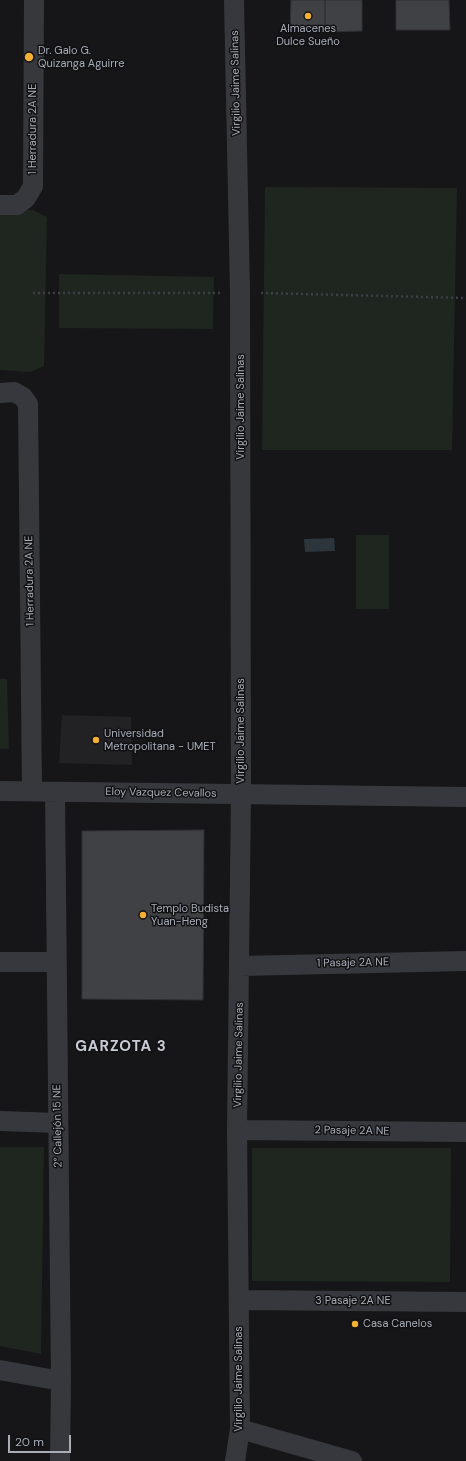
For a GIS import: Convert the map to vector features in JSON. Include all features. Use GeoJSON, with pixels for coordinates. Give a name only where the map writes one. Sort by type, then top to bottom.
{"type":"FeatureCollection","features":[{"type":"Feature","properties":{"kind":"street","name":"1 Herradura 2A NE"},"geometry":{"type":"LineString","coordinates":[[0,205],[17,205],[26,198],[33,186],[34,0]]}},
{"type":"Feature","properties":{"kind":"street","name":"Virgilio Jaime Salinas"},"geometry":{"type":"LineString","coordinates":[[234,0],[240,292],[241,794],[237,1130],[240,1430],[234,1461]]}},
{"type":"Feature","properties":{"kind":"street","name":"1 Herradura 2A NE"},"geometry":{"type":"LineString","coordinates":[[0,392],[14,392],[23,397],[28,404],[32,792]]}},
{"type":"Feature","properties":{"kind":"street","name":"Eloy Vazquez Cevallos"},"geometry":{"type":"LineString","coordinates":[[0,791],[466,797]]}},
{"type":"Feature","properties":{"kind":"street","name":"2° Callejón 15 NE"},"geometry":{"type":"LineString","coordinates":[[55,792],[61,1382],[60,1461]]}},
{"type":"Feature","properties":{"kind":"street","name":"1 Pasaje 2A NE"},"geometry":{"type":"LineString","coordinates":[[240,966],[466,960]]}},
{"type":"Feature","properties":{"kind":"street"},"geometry":{"type":"LineString","coordinates":[[0,962],[57,962]]}},
{"type":"Feature","properties":{"kind":"street"},"geometry":{"type":"LineString","coordinates":[[0,1121],[58,1123]]}},
{"type":"Feature","properties":{"kind":"street","name":"2 Pasaje 2A NE"},"geometry":{"type":"LineString","coordinates":[[237,1130],[466,1132]]}},
{"type":"Feature","properties":{"kind":"street","name":"3 Pasaje 2A NE"},"geometry":{"type":"LineString","coordinates":[[239,1300],[466,1302]]}},
{"type":"Feature","properties":{"kind":"street"},"geometry":{"type":"LineString","coordinates":[[0,1370],[61,1382]]}},
{"type":"Feature","properties":{"kind":"street"},"geometry":{"type":"LineString","coordinates":[[240,1430],[352,1461]]}},
{"type":"Feature","properties":{"kind":"shaded area"},"geometry":{"type":"Polygon","coordinates":[[[265,187],[457,188],[452,450],[262,450],[265,187]]]}},
{"type":"Feature","properties":{"kind":"shaded area"},"geometry":{"type":"Polygon","coordinates":[[[0,210],[33,210],[47,217],[44,366],[30,372],[0,370],[0,210]]]}},
{"type":"Feature","properties":{"kind":"shaded area"},"geometry":{"type":"Polygon","coordinates":[[[59,274],[214,277],[213,329],[59,328],[59,274]]]}},
{"type":"Feature","properties":{"kind":"shaded area"},"geometry":{"type":"Polygon","coordinates":[[[356,535],[389,535],[389,609],[356,609],[356,535]]]}},
{"type":"Feature","properties":{"kind":"shaded area"},"geometry":{"type":"Polygon","coordinates":[[[334,538],[335,551],[305,552],[304,539],[334,538]]]}},
{"type":"Feature","properties":{"kind":"shaded area"},"geometry":{"type":"Polygon","coordinates":[[[0,679],[7,679],[9,749],[0,749],[0,679]]]}},
{"type":"Feature","properties":{"kind":"shaded area","name":"Universidad Metropolitana - UMET"},"geometry":{"type":"Polygon","coordinates":[[[62,715],[131,717],[132,765],[59,763],[62,715]]]}},
{"type":"Feature","properties":{"kind":"shaded area"},"geometry":{"type":"Polygon","coordinates":[[[0,1147],[44,1147],[41,1354],[0,1346],[0,1147]]]}},
{"type":"Feature","properties":{"kind":"shaded area"},"geometry":{"type":"Polygon","coordinates":[[[252,1148],[451,1148],[450,1282],[252,1281],[252,1148]]]}},
{"type":"Feature","properties":{"kind":"building","name":"Almacenes Dulce Sueño"},"geometry":{"type":"Polygon","coordinates":[[[291,0],[325,0],[325,32],[290,32],[291,0]]]}},
{"type":"Feature","properties":{"kind":"building"},"geometry":{"type":"Polygon","coordinates":[[[325,0],[362,0],[362,31],[325,32],[325,0]]]}},
{"type":"Feature","properties":{"kind":"building"},"geometry":{"type":"Polygon","coordinates":[[[396,0],[449,0],[450,30],[396,30],[396,0]]]}},
{"type":"Feature","properties":{"kind":"building","name":"Templo Budista Yuan-Heng"},"geometry":{"type":"Polygon","coordinates":[[[204,830],[203,1000],[82,999],[82,831],[204,830]]]}},
{"type":"Feature","properties":{"kind":"place","name":"Almacenes Dulce Sueño"},"geometry":{"type":"Point","coordinates":[308,16]}},
{"type":"Feature","properties":{"kind":"place","name":"Dr. Galo G. Quizanga Aguirre"},"geometry":{"type":"Point","coordinates":[29,57]}},
{"type":"Feature","properties":{"kind":"place","name":"Universidad Metropolitana - UMET"},"geometry":{"type":"Point","coordinates":[96,740]}},
{"type":"Feature","properties":{"kind":"place","name":"Templo Budista Yuan-Heng"},"geometry":{"type":"Point","coordinates":[143,915]}},
{"type":"Feature","properties":{"kind":"place","name":"Casa Canelos"},"geometry":{"type":"Point","coordinates":[355,1324]}},
{"type":"Feature","properties":{"kind":"district","name":"GARZOTA 3"},"geometry":{"type":"Point","coordinates":[121,1047]}}]}
